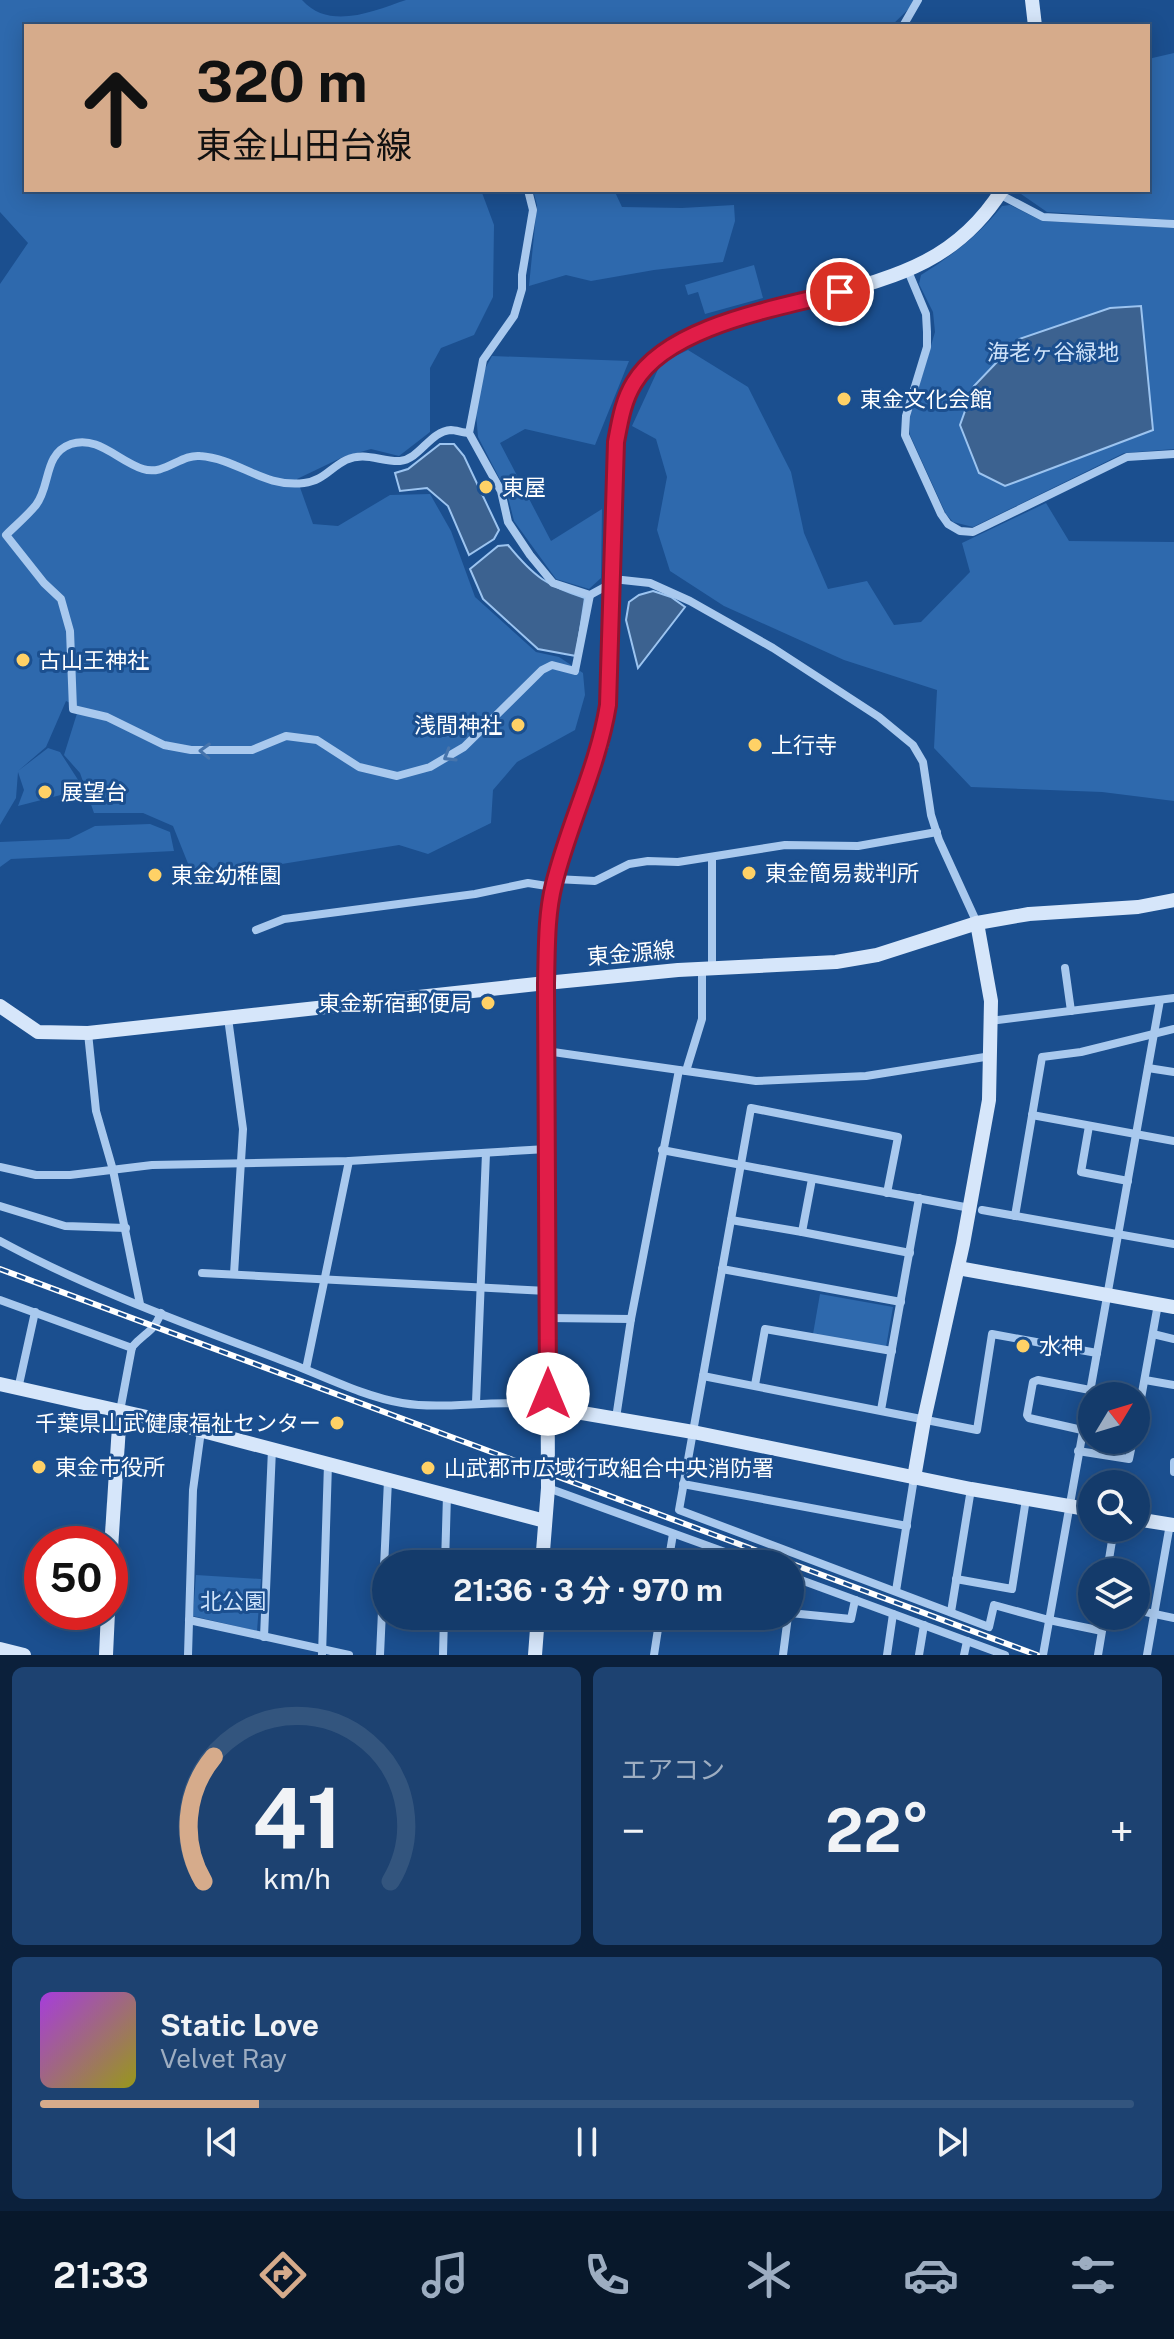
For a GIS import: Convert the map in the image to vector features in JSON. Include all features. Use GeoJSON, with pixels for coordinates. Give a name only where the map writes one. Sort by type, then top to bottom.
{"type":"FeatureCollection","features":[{"type":"Feature","properties":{"kind":"main road"},"geometry":{"type":"LineString","coordinates":[[1032,0],[1035,24]]}},
{"type":"Feature","properties":{"kind":"main road"},"geometry":{"type":"LineString","coordinates":[[543,1550],[548,1488],[548,914],[554,883],[602,744],[608,705],[621,411],[634,382],[650,363],[677,341],[700,330],[908,271],[956,242],[982,218],[1001,192]]}},
{"type":"Feature","properties":{"kind":"main road","name":"東金源線"},"geometry":{"type":"LineString","coordinates":[[0,1006],[38,1032],[88,1033],[546,983],[851,960],[899,949],[977,923],[1029,914],[1138,907],[1174,900]]}},
{"type":"Feature","properties":{"kind":"main road"},"geometry":{"type":"LineString","coordinates":[[914,1478],[958,1268],[976,1209],[989,1100],[991,1001],[977,923]]}},
{"type":"Feature","properties":{"kind":"main road"},"geometry":{"type":"LineString","coordinates":[[958,1268],[1174,1307]]}},
{"type":"Feature","properties":{"kind":"main road"},"geometry":{"type":"LineString","coordinates":[[0,1384],[201,1431],[545,1521]]}},
{"type":"Feature","properties":{"kind":"main road"},"geometry":{"type":"LineString","coordinates":[[547,1407],[693,1432],[914,1478],[1078,1508]]}},
{"type":"Feature","properties":{"kind":"main road"},"geometry":{"type":"LineString","coordinates":[[112,1526],[120,1411]]}},
{"type":"Feature","properties":{"kind":"main road"},"geometry":{"type":"LineString","coordinates":[[1150,1521],[1172,1525]]}},
{"type":"Feature","properties":{"kind":"main road"},"geometry":{"type":"LineString","coordinates":[[106,1655],[107,1630]]}},
{"type":"Feature","properties":{"kind":"main road"},"geometry":{"type":"LineString","coordinates":[[535,1655],[537,1630]]}},
{"type":"Feature","properties":{"kind":"main road"},"geometry":{"type":"LineString","coordinates":[[1,1651],[24,1655]]}},
{"type":"Feature","properties":{"kind":"street"},"geometry":{"type":"LineString","coordinates":[[904,24],[918,0]]}},
{"type":"Feature","properties":{"kind":"street"},"geometry":{"type":"LineString","coordinates":[[528,192],[533,210],[522,289],[514,316],[483,360],[469,433],[501,491],[508,522],[530,555],[553,583],[590,595]]}},
{"type":"Feature","properties":{"kind":"street"},"geometry":{"type":"LineString","coordinates":[[1001,192],[1043,217],[1174,224]]}},
{"type":"Feature","properties":{"kind":"street"},"geometry":{"type":"LineString","coordinates":[[908,271],[926,314],[927,347],[906,416],[905,435],[948,524],[960,531],[973,532],[1127,457],[1174,454]]}},
{"type":"Feature","properties":{"kind":"street"},"geometry":{"type":"LineString","coordinates":[[469,433],[450,430],[437,435],[412,457],[400,461],[369,455],[346,460],[325,477],[305,483],[271,483],[220,458],[195,455],[165,469],[145,470],[87,441],[67,445],[50,461],[38,503],[6,535],[44,583],[61,599],[70,631],[73,709],[107,717],[164,745],[191,750],[252,750],[286,736],[317,740],[359,767],[397,776],[430,767],[464,747],[542,670],[552,665],[575,671],[590,595],[613,581],[650,583],[671,591],[773,648],[879,717],[913,745],[923,762],[931,815],[937,832],[977,923]]}},
{"type":"Feature","properties":{"kind":"street"},"geometry":{"type":"LineString","coordinates":[[256,930],[284,919],[423,902],[528,883],[595,881],[629,864],[648,861],[678,862],[785,845],[858,846],[937,832]]}},
{"type":"Feature","properties":{"kind":"street"},"geometry":{"type":"LineString","coordinates":[[616,1418],[662,1150],[683,1071],[702,1019],[712,857]]}},
{"type":"Feature","properties":{"kind":"street"},"geometry":{"type":"LineString","coordinates":[[1065,968],[1071,1011]]}},
{"type":"Feature","properties":{"kind":"street"},"geometry":{"type":"LineString","coordinates":[[989,1022],[1174,998]]}},
{"type":"Feature","properties":{"kind":"street"},"geometry":{"type":"LineString","coordinates":[[1092,1382],[1160,1000]]}},
{"type":"Feature","properties":{"kind":"street"},"geometry":{"type":"LineString","coordinates":[[228,1018],[243,1129],[234,1274]]}},
{"type":"Feature","properties":{"kind":"street"},"geometry":{"type":"LineString","coordinates":[[1015,1216],[1042,1057],[1081,1052],[1174,1029]]}},
{"type":"Feature","properties":{"kind":"street"},"geometry":{"type":"LineString","coordinates":[[88,1033],[96,1111],[113,1170],[140,1304]]}},
{"type":"Feature","properties":{"kind":"street"},"geometry":{"type":"LineString","coordinates":[[546,1051],[756,1081],[833,1079],[992,1056]]}},
{"type":"Feature","properties":{"kind":"street"},"geometry":{"type":"LineString","coordinates":[[1148,1068],[1174,1072]]}},
{"type":"Feature","properties":{"kind":"street"},"geometry":{"type":"LineString","coordinates":[[887,1193],[898,1137],[751,1108],[679,1510],[989,1627],[994,1605],[1102,1631],[1098,1655]]}},
{"type":"Feature","properties":{"kind":"street"},"geometry":{"type":"LineString","coordinates":[[1032,1115],[1174,1141]]}},
{"type":"Feature","properties":{"kind":"street"},"geometry":{"type":"LineString","coordinates":[[1089,1126],[1081,1172],[1128,1181]]}},
{"type":"Feature","properties":{"kind":"street"},"geometry":{"type":"LineString","coordinates":[[0,1167],[36,1175],[152,1165],[349,1161],[547,1149]]}},
{"type":"Feature","properties":{"kind":"street"},"geometry":{"type":"LineString","coordinates":[[662,1150],[1174,1244]]}},
{"type":"Feature","properties":{"kind":"street"},"geometry":{"type":"LineString","coordinates":[[476,1403],[486,1153]]}},
{"type":"Feature","properties":{"kind":"street"},"geometry":{"type":"LineString","coordinates":[[306,1369],[349,1161]]}},
{"type":"Feature","properties":{"kind":"street"},"geometry":{"type":"LineString","coordinates":[[802,1232],[812,1179]]}},
{"type":"Feature","properties":{"kind":"street"},"geometry":{"type":"LineString","coordinates":[[881,1410],[919,1198]]}},
{"type":"Feature","properties":{"kind":"street"},"geometry":{"type":"LineString","coordinates":[[0,1206],[65,1226],[126,1228]]}},
{"type":"Feature","properties":{"kind":"street"},"geometry":{"type":"LineString","coordinates":[[731,1220],[910,1253]]}},
{"type":"Feature","properties":{"kind":"street"},"geometry":{"type":"LineString","coordinates":[[0,1241],[37,1261],[161,1313],[401,1402],[441,1405],[500,1401],[547,1407]]}},
{"type":"Feature","properties":{"kind":"street"},"geometry":{"type":"LineString","coordinates":[[722,1269],[901,1302]]}},
{"type":"Feature","properties":{"kind":"street"},"geometry":{"type":"LineString","coordinates":[[202,1273],[548,1291]]}},
{"type":"Feature","properties":{"kind":"street"},"geometry":{"type":"LineString","coordinates":[[0,1300],[132,1348]]}},
{"type":"Feature","properties":{"kind":"street"},"geometry":{"type":"LineString","coordinates":[[1158,1304],[1145,1380],[1174,1385]]}},
{"type":"Feature","properties":{"kind":"street"},"geometry":{"type":"LineString","coordinates":[[18,1389],[35,1312]]}},
{"type":"Feature","properties":{"kind":"street"},"geometry":{"type":"LineString","coordinates":[[120,1411],[132,1348],[139,1338],[151,1333],[161,1313]]}},
{"type":"Feature","properties":{"kind":"street"},"geometry":{"type":"LineString","coordinates":[[548,1318],[631,1319]]}},
{"type":"Feature","properties":{"kind":"street"},"geometry":{"type":"LineString","coordinates":[[755,1385],[765,1329],[892,1351]]}},
{"type":"Feature","properties":{"kind":"street"},"geometry":{"type":"LineString","coordinates":[[703,1376],[977,1430],[992,1334],[1097,1353]]}},
{"type":"Feature","properties":{"kind":"street"},"geometry":{"type":"LineString","coordinates":[[1153,1334],[1174,1339]]}},
{"type":"Feature","properties":{"kind":"street"},"geometry":{"type":"LineString","coordinates":[[1078,1388],[1038,1380],[1033,1382],[1027,1415],[1078,1429]]}},
{"type":"Feature","properties":{"kind":"street"},"geometry":{"type":"LineString","coordinates":[[188,1655],[193,1490],[201,1431]]}},
{"type":"Feature","properties":{"kind":"street"},"geometry":{"type":"LineString","coordinates":[[264,1637],[272,1449]]}},
{"type":"Feature","properties":{"kind":"street"},"geometry":{"type":"LineString","coordinates":[[1043,1655],[1078,1451]]}},
{"type":"Feature","properties":{"kind":"street"},"geometry":{"type":"LineString","coordinates":[[1097,1454],[1129,1459],[1130,1454]]}},
{"type":"Feature","properties":{"kind":"street"},"geometry":{"type":"LineString","coordinates":[[1174,1462],[1174,1472]]}},
{"type":"Feature","properties":{"kind":"street"},"geometry":{"type":"LineString","coordinates":[[322,1652],[328,1464]]}},
{"type":"Feature","properties":{"kind":"street"},"geometry":{"type":"LineString","coordinates":[[896,1591],[914,1478]]}},
{"type":"Feature","properties":{"kind":"street"},"geometry":{"type":"LineString","coordinates":[[380,1655],[388,1480]]}},
{"type":"Feature","properties":{"kind":"street"},"geometry":{"type":"LineString","coordinates":[[683,1484],[907,1526]]}},
{"type":"Feature","properties":{"kind":"street"},"geometry":{"type":"LineString","coordinates":[[548,1488],[721,1550]]}},
{"type":"Feature","properties":{"kind":"street"},"geometry":{"type":"LineString","coordinates":[[951,1612],[971,1489]]}},
{"type":"Feature","properties":{"kind":"street"},"geometry":{"type":"LineString","coordinates":[[445,1550],[447,1495]]}},
{"type":"Feature","properties":{"kind":"street"},"geometry":{"type":"LineString","coordinates":[[956,1579],[1012,1589],[1026,1499]]}},
{"type":"Feature","properties":{"kind":"street"},"geometry":{"type":"LineString","coordinates":[[1147,1655],[1172,1525]]}},
{"type":"Feature","properties":{"kind":"street"},"geometry":{"type":"LineString","coordinates":[[670,1550],[673,1534]]}},
{"type":"Feature","properties":{"kind":"street"},"geometry":{"type":"LineString","coordinates":[[1162,1569],[1174,1571]]}},
{"type":"Feature","properties":{"kind":"street"},"geometry":{"type":"LineString","coordinates":[[804,1581],[1005,1655]]}},
{"type":"Feature","properties":{"kind":"street"},"geometry":{"type":"LineString","coordinates":[[804,1615],[851,1619],[855,1600]]}},
{"type":"Feature","properties":{"kind":"street"},"geometry":{"type":"LineString","coordinates":[[1150,1612],[1174,1618]]}},
{"type":"Feature","properties":{"kind":"street"},"geometry":{"type":"LineString","coordinates":[[887,1655],[893,1614]]}},
{"type":"Feature","properties":{"kind":"street"},"geometry":{"type":"LineString","coordinates":[[189,1620],[322,1652],[349,1655]]}},
{"type":"Feature","properties":{"kind":"street"},"geometry":{"type":"LineString","coordinates":[[919,1655],[924,1625]]}},
{"type":"Feature","properties":{"kind":"street"},"geometry":{"type":"LineString","coordinates":[[443,1655],[444,1630]]}},
{"type":"Feature","properties":{"kind":"street"},"geometry":{"type":"LineString","coordinates":[[654,1655],[658,1630]]}},
{"type":"Feature","properties":{"kind":"street"},"geometry":{"type":"LineString","coordinates":[[783,1655],[787,1630]]}},
{"type":"Feature","properties":{"kind":"street"},"geometry":{"type":"LineString","coordinates":[[964,1655],[967,1641]]}},
{"type":"Feature","properties":{"kind":"green space"},"geometry":{"type":"Polygon","coordinates":[[[0,0],[302,0],[325,15],[339,17],[366,13],[406,0],[918,0],[893,24],[24,24],[24,192],[482,192],[494,225],[493,297],[474,335],[441,348],[430,368],[430,432],[399,456],[371,449],[343,457],[297,479],[313,524],[338,526],[390,495],[430,494],[451,531],[475,597],[536,652],[559,657],[583,673],[585,695],[575,730],[517,762],[493,790],[491,823],[428,854],[399,845],[202,877],[191,871],[173,826],[143,813],[94,813],[80,773],[64,755],[79,707],[66,701],[46,747],[18,771],[48,748],[60,752],[84,789],[18,806],[24,790],[18,772],[16,798],[0,825],[0,284],[28,243],[0,212],[0,0]]]}},
{"type":"Feature","properties":{"kind":"green space"},"geometry":{"type":"Polygon","coordinates":[[[1174,53],[1174,220],[1047,212],[1021,194],[1150,192],[1150,59],[1174,53]]]}},
{"type":"Feature","properties":{"kind":"green space"},"geometry":{"type":"Polygon","coordinates":[[[534,192],[615,192],[622,207],[734,205],[735,221],[723,262],[591,281],[566,275],[529,286],[537,205],[534,192]]]}},
{"type":"Feature","properties":{"kind":"green space","name":"海老ヶ谷緑地"},"geometry":{"type":"Polygon","coordinates":[[[1010,205],[1042,221],[1174,228],[1174,449],[1124,453],[973,527],[953,522],[946,514],[910,435],[910,417],[935,332],[933,312],[919,284],[921,275],[965,244],[1002,206],[1010,205]]]}},
{"type":"Feature","properties":{"kind":"green space"},"geometry":{"type":"Polygon","coordinates":[[[754,265],[763,298],[705,314],[698,292],[688,295],[685,285],[754,265]]]}},
{"type":"Feature","properties":{"kind":"green space"},"geometry":{"type":"Polygon","coordinates":[[[688,350],[748,387],[791,472],[804,533],[828,589],[867,581],[894,625],[921,622],[970,572],[962,543],[1046,503],[1069,541],[1174,542],[1174,801],[1102,792],[971,787],[934,748],[937,690],[844,660],[724,606],[670,571],[657,530],[667,477],[656,439],[632,426],[661,363],[688,350]]]}},
{"type":"Feature","properties":{"kind":"green space"},"geometry":{"type":"Polygon","coordinates":[[[492,356],[629,361],[595,445],[525,429],[500,443],[551,541],[602,509],[601,578],[589,589],[556,579],[514,521],[507,493],[478,437],[474,389],[492,356]]]}},
{"type":"Feature","properties":{"kind":"green space"},"geometry":{"type":"Polygon","coordinates":[[[150,824],[170,832],[174,851],[11,859],[0,867],[0,842],[69,839],[95,826],[150,824]]]}},
{"type":"Feature","properties":{"kind":"green space"},"geometry":{"type":"Polygon","coordinates":[[[820,1294],[893,1307],[886,1347],[813,1334],[820,1294]]]}},
{"type":"Feature","properties":{"kind":"green space","name":"北公園"},"geometry":{"type":"Polygon","coordinates":[[[196,1575],[261,1579],[257,1631],[193,1616],[196,1575]]]}},
{"type":"Feature","properties":{"kind":"shaded area"},"geometry":{"type":"Polygon","coordinates":[[[1141,306],[1153,430],[1005,486],[979,473],[960,425],[974,386],[1019,339],[1110,308],[1141,306]]]}},
{"type":"Feature","properties":{"kind":"shaded area"},"geometry":{"type":"Polygon","coordinates":[[[440,444],[454,444],[464,456],[499,530],[494,539],[469,555],[448,506],[427,488],[400,491],[395,473],[408,469],[440,444]]]}},
{"type":"Feature","properties":{"kind":"shaded area"},"geometry":{"type":"Polygon","coordinates":[[[508,545],[542,579],[585,598],[576,656],[538,649],[483,599],[470,569],[498,546],[508,545]]]}},
{"type":"Feature","properties":{"kind":"shaded area"},"geometry":{"type":"Polygon","coordinates":[[[653,591],[671,597],[685,607],[638,668],[626,620],[629,602],[653,591]]]}},
{"type":"Feature","properties":{"kind":"railway"},"geometry":{"type":"LineString","coordinates":[[0,1269],[1037,1655]]}},
{"type":"Feature","properties":{"kind":"place","name":"東金文化会館"},"geometry":{"type":"Point","coordinates":[844,399]}},
{"type":"Feature","properties":{"kind":"place","name":"東屋"},"geometry":{"type":"Point","coordinates":[486,487]}},
{"type":"Feature","properties":{"kind":"place","name":"古山王神社"},"geometry":{"type":"Point","coordinates":[23,660]}},
{"type":"Feature","properties":{"kind":"place","name":"浅間神社"},"geometry":{"type":"Point","coordinates":[518,725]}},
{"type":"Feature","properties":{"kind":"place","name":"上行寺"},"geometry":{"type":"Point","coordinates":[755,745]}},
{"type":"Feature","properties":{"kind":"place","name":"展望台"},"geometry":{"type":"Point","coordinates":[45,792]}},
{"type":"Feature","properties":{"kind":"place","name":"東金簡易裁判所"},"geometry":{"type":"Point","coordinates":[749,873]}},
{"type":"Feature","properties":{"kind":"place","name":"東金幼稚園"},"geometry":{"type":"Point","coordinates":[155,875]}},
{"type":"Feature","properties":{"kind":"place","name":"東金新宿郵便局"},"geometry":{"type":"Point","coordinates":[488,1003]}},
{"type":"Feature","properties":{"kind":"place","name":"水神"},"geometry":{"type":"Point","coordinates":[1023,1346]}},
{"type":"Feature","properties":{"kind":"place","name":"千葉県山武健康福祉センター"},"geometry":{"type":"Point","coordinates":[337,1423]}},
{"type":"Feature","properties":{"kind":"place","name":"東金市役所"},"geometry":{"type":"Point","coordinates":[39,1467]}},
{"type":"Feature","properties":{"kind":"place","name":"山武郡市広域行政組合中央消防署"},"geometry":{"type":"Point","coordinates":[428,1468]}},
{"type":"Feature","properties":{"kind":"route"},"geometry":{"type":"LineString","coordinates":[[548,1394],[548,914],[555,879],[602,744],[608,705],[616,442],[621,411],[634,382],[650,363],[677,341],[700,330],[840,292]]}}]}
